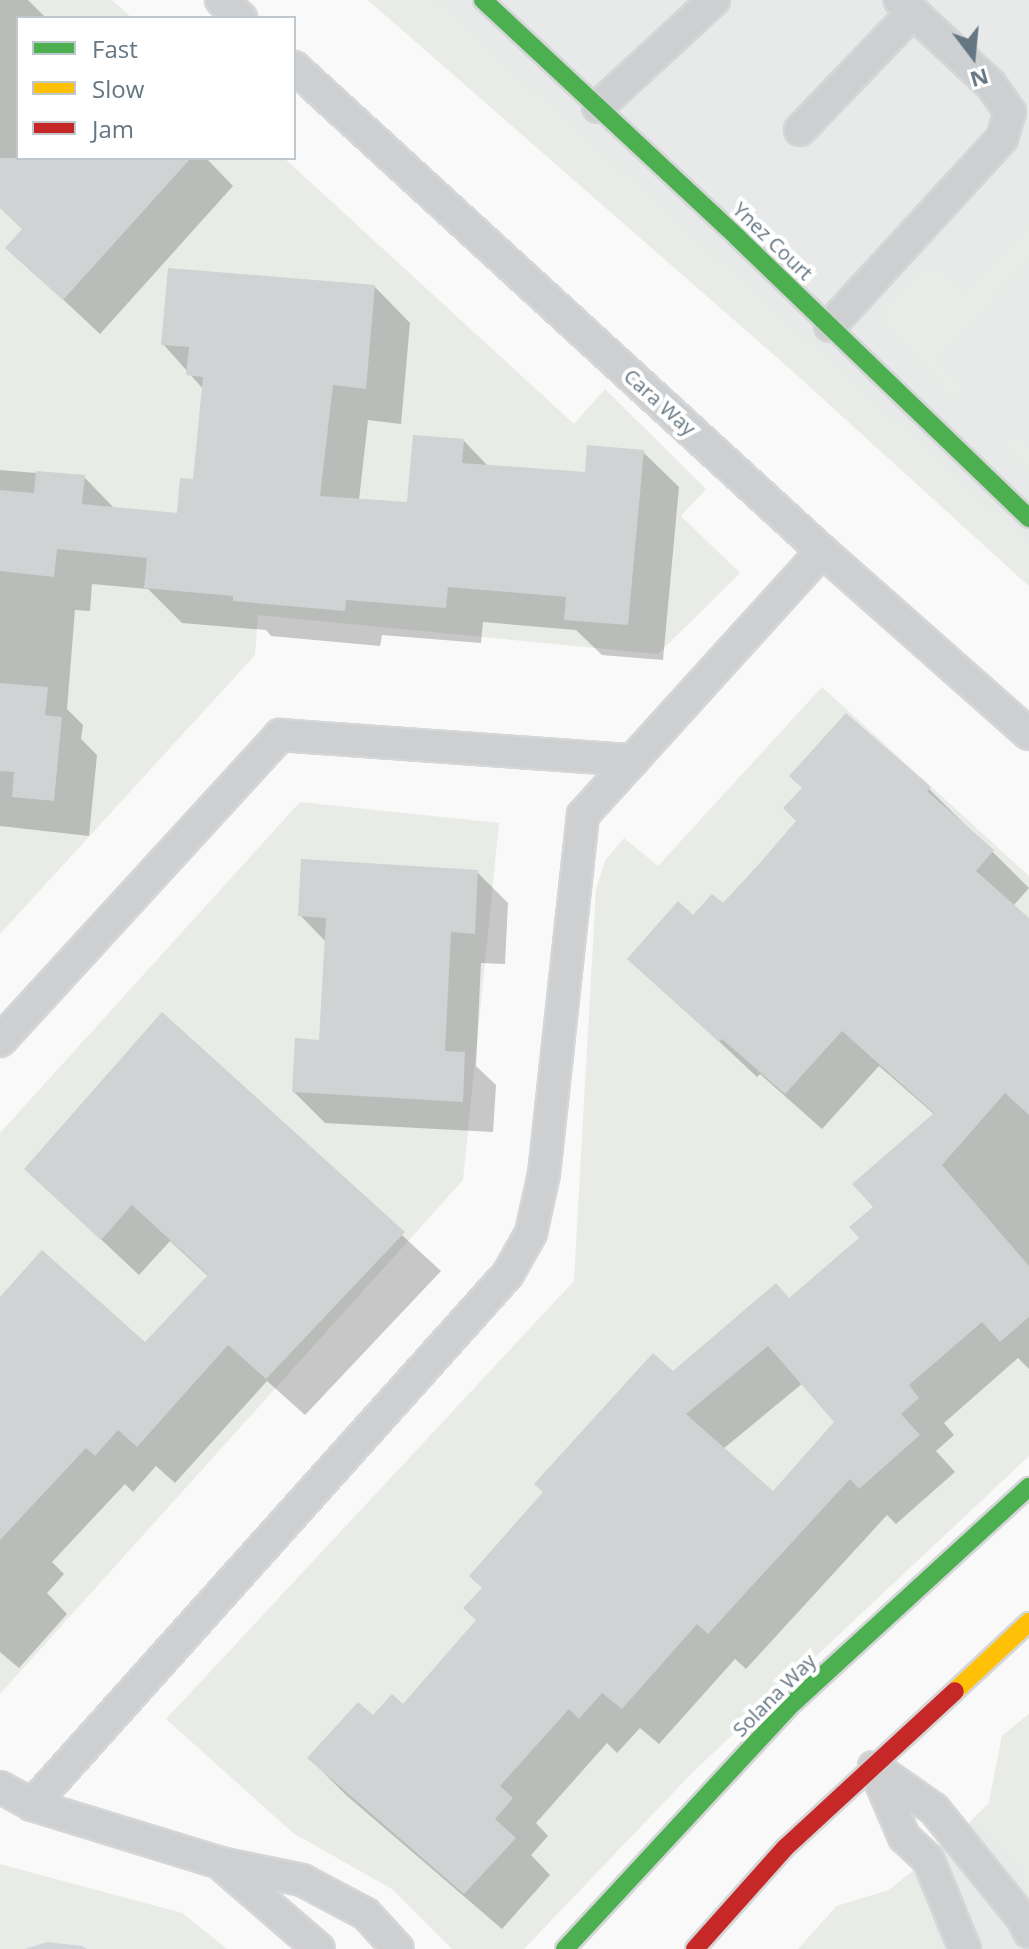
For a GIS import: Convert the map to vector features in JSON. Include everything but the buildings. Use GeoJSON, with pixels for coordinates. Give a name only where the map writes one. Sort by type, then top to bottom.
{"type":"FeatureCollection","features":[{"type":"Feature","properties":{"kind":"main road","name":"Ynez Court"},"geometry":{"type":"LineString","coordinates":[[483,0],[1029,518]]}},
{"type":"Feature","properties":{"kind":"main road","name":"Solana Way"},"geometry":{"type":"LineString","coordinates":[[565,1949],[793,1703],[1029,1487]]}},
{"type":"Feature","properties":{"kind":"main road"},"geometry":{"type":"LineString","coordinates":[[695,1949],[785,1848],[1029,1622]]}},
{"type":"Feature","properties":{"kind":"lane"},"geometry":{"type":"LineString","coordinates":[[221,0],[239,16]]}},
{"type":"Feature","properties":{"kind":"lane"},"geometry":{"type":"LineString","coordinates":[[598,107],[714,0]]}},
{"type":"Feature","properties":{"kind":"lane"},"geometry":{"type":"LineString","coordinates":[[800,130],[906,6],[991,85],[1020,104],[1002,138],[830,326]]}},
{"type":"Feature","properties":{"kind":"lane","name":"Cara Way"},"geometry":{"type":"LineString","coordinates":[[296,69],[822,551],[1029,734]]}},
{"type":"Feature","properties":{"kind":"lane"},"geometry":{"type":"LineString","coordinates":[[32,1805],[508,1274],[531,1233],[544,1174],[583,815],[822,551]]}},
{"type":"Feature","properties":{"kind":"lane"},"geometry":{"type":"LineString","coordinates":[[0,1041],[280,735],[633,760]]}},
{"type":"Feature","properties":{"kind":"lane"},"geometry":{"type":"LineString","coordinates":[[874,1767],[934,1809],[1022,1918],[1029,1932]]}},
{"type":"Feature","properties":{"kind":"lane"},"geometry":{"type":"LineString","coordinates":[[874,1767],[904,1837],[928,1859],[965,1949]]}},
{"type":"Feature","properties":{"kind":"lane"},"geometry":{"type":"LineString","coordinates":[[0,1787],[32,1805],[220,1863],[302,1880],[366,1914],[398,1949]]}},
{"type":"Feature","properties":{"kind":"lane"},"geometry":{"type":"LineString","coordinates":[[220,1863],[319,1949]]}},
{"type":"Feature","properties":{"kind":"shaded area"},"geometry":{"type":"Polygon","coordinates":[[[0,0],[112,0],[130,16],[16,16],[16,160],[286,160],[574,424],[605,389],[706,489],[681,516],[740,573],[658,654],[258,615],[255,655],[0,934],[0,0]]]}},
{"type":"Feature","properties":{"kind":"shaded area"},"geometry":{"type":"Polygon","coordinates":[[[368,0],[1029,0],[1029,586],[787,366],[368,0]]]}},
{"type":"Feature","properties":{"kind":"shaded area"},"geometry":{"type":"Polygon","coordinates":[[[368,0],[435,0],[1029,542],[1029,586],[787,366],[368,0]]]}},
{"type":"Feature","properties":{"kind":"shaded area"},"geometry":{"type":"Polygon","coordinates":[[[1029,225],[1029,261],[939,356],[944,371],[960,383],[963,396],[955,400],[887,327],[883,317],[886,307],[918,275],[929,271],[940,271],[964,294],[1029,225]]]}},
{"type":"Feature","properties":{"kind":"shaded area"},"geometry":{"type":"Polygon","coordinates":[[[1012,439],[1022,440],[1029,447],[1029,471],[1004,448],[1012,439]]]}},
{"type":"Feature","properties":{"kind":"shaded area"},"geometry":{"type":"Polygon","coordinates":[[[822,687],[1029,876],[1029,1456],[693,1772],[524,1949],[452,1949],[392,1889],[293,1833],[166,1719],[574,1281],[596,889],[605,861],[624,838],[658,866],[822,687]]]}},
{"type":"Feature","properties":{"kind":"shaded area"},"geometry":{"type":"Polygon","coordinates":[[[300,802],[499,823],[463,1180],[0,1694],[0,1133],[300,802]]]}},
{"type":"Feature","properties":{"kind":"shaded area"},"geometry":{"type":"Polygon","coordinates":[[[1029,1714],[1029,1949],[798,1949],[837,1906],[889,1890],[956,1836],[989,1803],[1002,1736],[1029,1714]]]}},
{"type":"Feature","properties":{"kind":"shaded area"},"geometry":{"type":"Polygon","coordinates":[[[1029,1714],[1029,1899],[1015,1859],[974,1818],[989,1803],[1002,1736],[1029,1714]]]}},
{"type":"Feature","properties":{"kind":"shaded area"},"geometry":{"type":"Polygon","coordinates":[[[0,1864],[182,1913],[227,1949],[0,1949],[0,1864]]]}},
{"type":"Feature","properties":{"kind":"shaded area"},"geometry":{"type":"Polygon","coordinates":[[[911,1874],[923,1889],[933,1916],[939,1949],[798,1949],[837,1906],[889,1891],[911,1874]]]}},
{"type":"Feature","properties":{"kind":"shaded area"},"geometry":{"type":"Polygon","coordinates":[[[47,1942],[82,1946],[87,1949],[25,1949],[47,1942]]]}},
{"type":"Feature","properties":{"kind":"traffic: fast"},"geometry":{"type":"LineString","coordinates":[[483,0],[738,238],[1029,518]]}},
{"type":"Feature","properties":{"kind":"traffic: fast"},"geometry":{"type":"LineString","coordinates":[[565,1949],[793,1703],[1029,1487]]}},
{"type":"Feature","properties":{"kind":"traffic: slow"},"geometry":{"type":"LineString","coordinates":[[955,1691],[1029,1622]]}},
{"type":"Feature","properties":{"kind":"traffic: jam"},"geometry":{"type":"LineString","coordinates":[[695,1949],[785,1848],[955,1691]]}}]}
